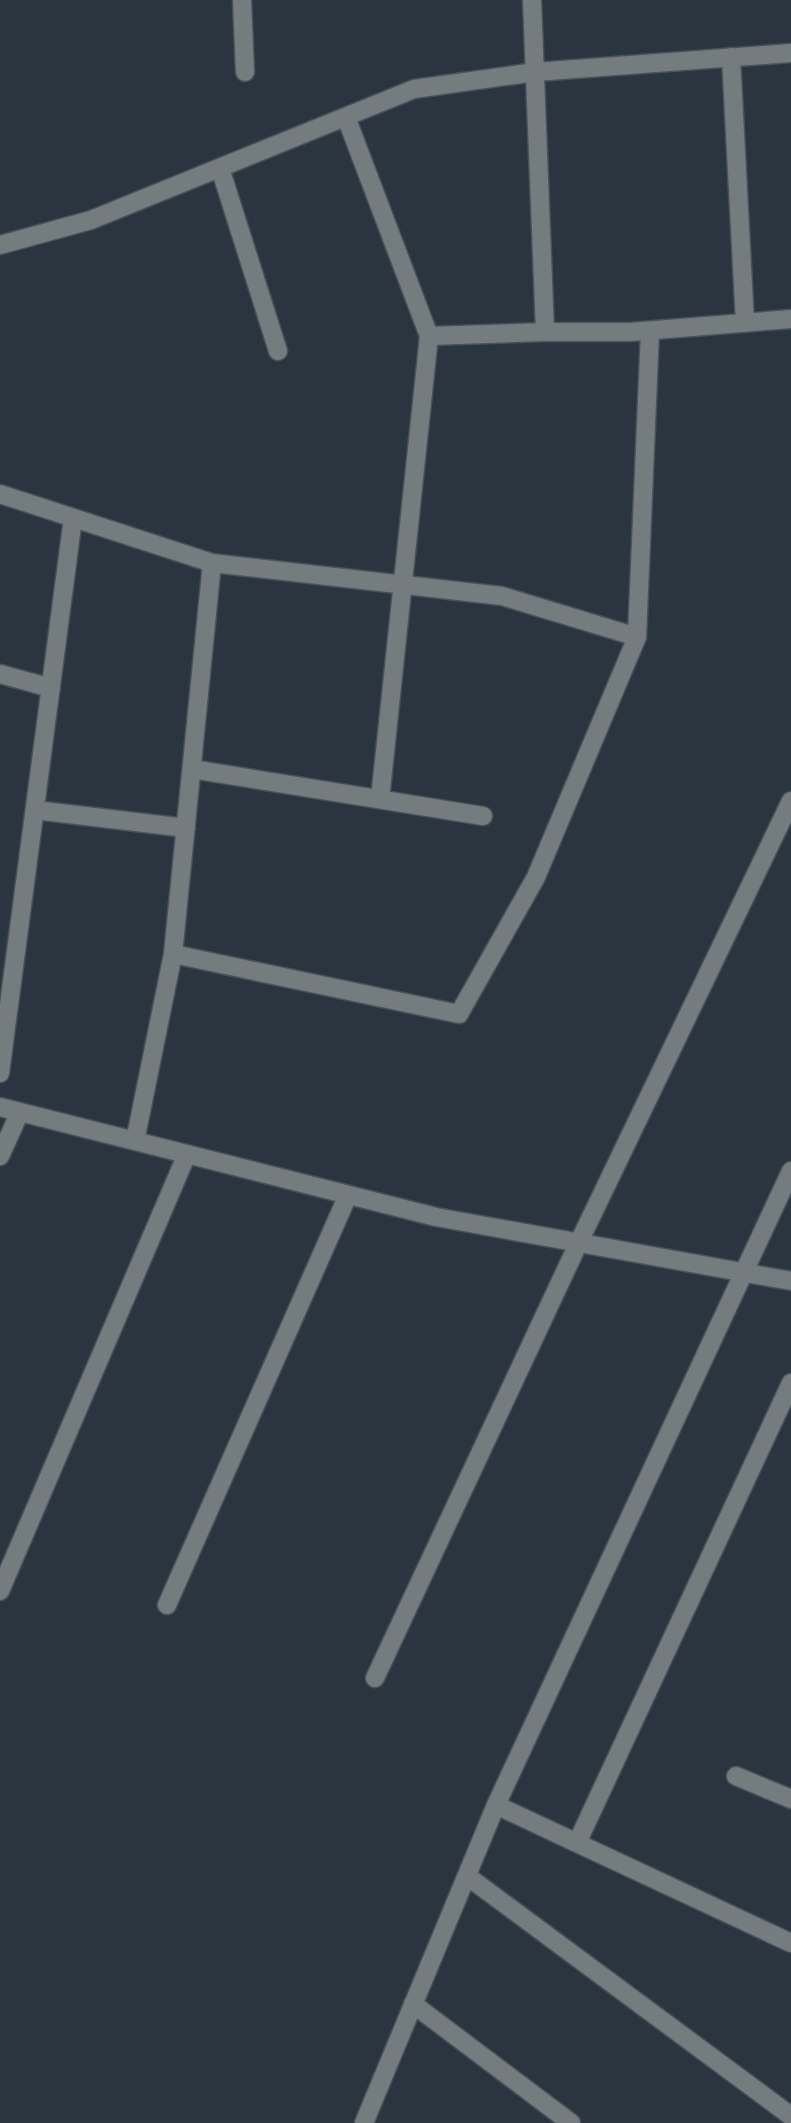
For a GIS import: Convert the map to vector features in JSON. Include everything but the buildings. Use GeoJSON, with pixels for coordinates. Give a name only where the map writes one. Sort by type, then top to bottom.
{"type":"FeatureCollection","features":[{"type":"Feature","properties":{"kind":"street"},"geometry":{"type":"LineString","coordinates":[[242,0],[245,72]]}},
{"type":"Feature","properties":{"kind":"street"},"geometry":{"type":"LineString","coordinates":[[532,0],[545,332]]}},
{"type":"Feature","properties":{"kind":"street"},"geometry":{"type":"LineString","coordinates":[[0,245],[91,220],[414,89],[535,72],[791,53]]}},
{"type":"Feature","properties":{"kind":"street"},"geometry":{"type":"LineString","coordinates":[[730,57],[745,323]]}},
{"type":"Feature","properties":{"kind":"street"},"geometry":{"type":"LineString","coordinates":[[346,117],[429,336],[380,799]]}},
{"type":"Feature","properties":{"kind":"street"},"geometry":{"type":"LineString","coordinates":[[220,168],[278,351]]}},
{"type":"Feature","properties":{"kind":"street"},"geometry":{"type":"LineString","coordinates":[[429,336],[650,331],[791,319]]}},
{"type":"Feature","properties":{"kind":"street"},"geometry":{"type":"LineString","coordinates":[[173,954],[459,1014],[536,877],[637,637],[650,331]]}},
{"type":"Feature","properties":{"kind":"street"},"geometry":{"type":"LineString","coordinates":[[0,494],[212,563],[502,596],[637,637]]}},
{"type":"Feature","properties":{"kind":"street"},"geometry":{"type":"LineString","coordinates":[[0,1073],[73,518]]}},
{"type":"Feature","properties":{"kind":"street"},"geometry":{"type":"LineString","coordinates":[[135,1141],[173,954],[212,563]]}},
{"type":"Feature","properties":{"kind":"street"},"geometry":{"type":"LineString","coordinates":[[0,674],[51,688]]}},
{"type":"Feature","properties":{"kind":"street"},"geometry":{"type":"LineString","coordinates":[[192,769],[483,816]]}},
{"type":"Feature","properties":{"kind":"street"},"geometry":{"type":"LineString","coordinates":[[375,1678],[579,1242],[791,801]]}},
{"type":"Feature","properties":{"kind":"street"},"geometry":{"type":"LineString","coordinates":[[35,810],[186,828]]}},
{"type":"Feature","properties":{"kind":"street"},"geometry":{"type":"LineString","coordinates":[[0,1107],[436,1217],[791,1281]]}},
{"type":"Feature","properties":{"kind":"street"},"geometry":{"type":"LineString","coordinates":[[0,1156],[20,1112]]}},
{"type":"Feature","properties":{"kind":"street"},"geometry":{"type":"LineString","coordinates":[[0,1591],[187,1154]]}},
{"type":"Feature","properties":{"kind":"street"},"geometry":{"type":"LineString","coordinates":[[364,2123],[496,1805],[791,1171]]}},
{"type":"Feature","properties":{"kind":"street"},"geometry":{"type":"LineString","coordinates":[[167,1605],[348,1195]]}},
{"type":"Feature","properties":{"kind":"street"},"geometry":{"type":"LineString","coordinates":[[577,1843],[791,1383]]}},
{"type":"Feature","properties":{"kind":"street"},"geometry":{"type":"LineString","coordinates":[[736,1776],[791,1800]]}},
{"type":"Feature","properties":{"kind":"street"},"geometry":{"type":"LineString","coordinates":[[496,1805],[791,1943]]}},
{"type":"Feature","properties":{"kind":"street"},"geometry":{"type":"LineString","coordinates":[[467,1877],[791,2116]]}},
{"type":"Feature","properties":{"kind":"street"},"geometry":{"type":"LineString","coordinates":[[413,2004],[571,2123]]}}]}
